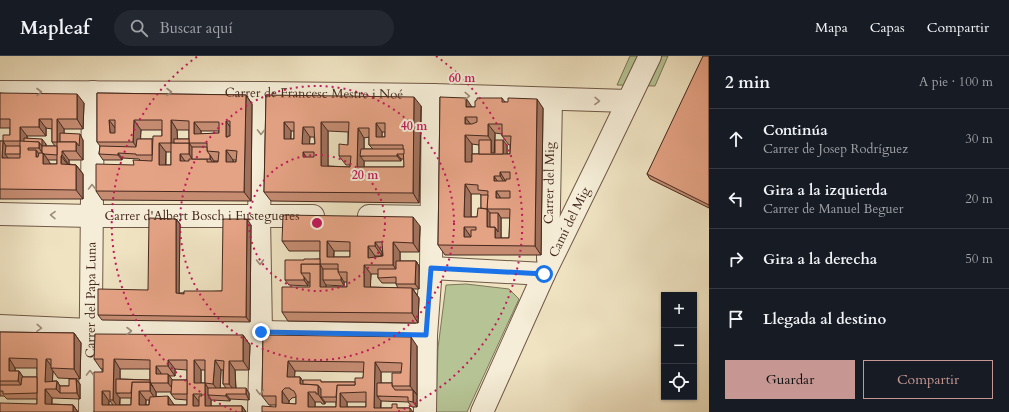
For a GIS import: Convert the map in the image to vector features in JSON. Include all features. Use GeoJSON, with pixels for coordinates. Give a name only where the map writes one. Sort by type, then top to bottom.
{"type":"FeatureCollection","features":[{"type":"Feature","properties":{"kind":"street","name":"Camí del Mig"},"geometry":{"type":"LineString","coordinates":[[482,412],[546,270],[650,56]]}},
{"type":"Feature","properties":{"kind":"street","name":"Carrer de Francesc Mestre i Noé"},"geometry":{"type":"LineString","coordinates":[[0,92],[433,95],[628,101]]}},
{"type":"Feature","properties":{"kind":"street","name":"Carrer del Papa Luna"},"geometry":{"type":"LineString","coordinates":[[90,412],[93,92]]}},
{"type":"Feature","properties":{"kind":"street"},"geometry":{"type":"LineString","coordinates":[[259,412],[261,332],[259,216],[262,93]]}},
{"type":"Feature","properties":{"kind":"street"},"geometry":{"type":"LineString","coordinates":[[425,412],[426,335],[431,268],[433,95]]}},
{"type":"Feature","properties":{"kind":"street","name":"Carrer del Mig"},"geometry":{"type":"LineString","coordinates":[[546,270],[551,99]]}},
{"type":"Feature","properties":{"kind":"street","name":"Carrer d'Albert Bosch i Fustegueres"},"geometry":{"type":"LineString","coordinates":[[0,214],[92,216],[330,216]]}},
{"type":"Feature","properties":{"kind":"street"},"geometry":{"type":"LineString","coordinates":[[353,216],[432,217]]}},
{"type":"Feature","properties":{"kind":"street"},"geometry":{"type":"LineString","coordinates":[[431,268],[546,270]]}},
{"type":"Feature","properties":{"kind":"street"},"geometry":{"type":"LineString","coordinates":[[0,326],[90,330],[426,335]]}},
{"type":"Feature","properties":{"kind":"green space"},"geometry":{"type":"Polygon","coordinates":[[[630,56],[668,56],[655,86],[617,85],[630,56]]]}},
{"type":"Feature","properties":{"kind":"green space"},"geometry":{"type":"Polygon","coordinates":[[[466,284],[509,289],[519,299],[467,412],[436,412],[438,348],[446,285],[466,284]]]}},
{"type":"Feature","properties":{"kind":"building"},"geometry":{"type":"Polygon","coordinates":[[[703,56],[709,56],[709,205],[647,174],[703,56]]]}},
{"type":"Feature","properties":{"kind":"building"},"geometry":{"type":"Polygon","coordinates":[[[0,93],[77,94],[77,119],[57,119],[57,142],[52,142],[52,119],[39,119],[39,127],[20,127],[20,141],[3,141],[3,135],[10,135],[10,119],[0,119],[0,93]]]}},
{"type":"Feature","properties":{"kind":"building"},"geometry":{"type":"Polygon","coordinates":[[[97,93],[246,95],[244,192],[96,191],[96,164],[134,165],[133,160],[152,161],[153,136],[162,136],[162,120],[134,120],[133,142],[97,142],[97,93]],[[109,120],[110,133],[115,133],[115,120],[109,120]],[[171,120],[171,143],[189,143],[189,121],[171,120]],[[226,121],[226,137],[230,136],[230,121],[226,121]],[[194,122],[194,134],[219,133],[219,122],[194,122]],[[159,143],[159,165],[171,165],[171,143],[159,143]],[[189,143],[189,154],[180,154],[180,161],[189,161],[189,159],[207,159],[207,162],[218,162],[219,152],[207,151],[207,143],[189,143]],[[226,150],[226,162],[236,162],[237,151],[226,150]]]}},
{"type":"Feature","properties":{"kind":"building"},"geometry":{"type":"Polygon","coordinates":[[[266,95],[414,97],[413,193],[264,192],[266,95]],[[284,122],[284,139],[294,139],[294,122],[284,122]],[[321,122],[321,166],[350,167],[351,156],[339,156],[339,144],[348,145],[349,122],[321,122]],[[376,123],[376,137],[385,137],[385,123],[376,123]],[[303,127],[302,144],[315,144],[314,127],[303,127]],[[358,128],[357,167],[404,167],[403,145],[369,145],[369,128],[358,128]],[[303,152],[303,157],[314,157],[314,152],[303,152]]]}},
{"type":"Feature","properties":{"kind":"building"},"geometry":{"type":"Polygon","coordinates":[[[440,97],[466,98],[466,107],[475,107],[475,101],[477,98],[502,98],[502,102],[508,102],[508,98],[537,99],[535,246],[438,245],[440,97]],[[465,117],[465,124],[477,122],[477,117],[465,117]],[[488,124],[488,136],[465,135],[465,162],[472,162],[472,154],[510,154],[511,136],[502,136],[502,124],[488,124]],[[500,172],[500,176],[494,176],[494,181],[506,181],[506,179],[510,179],[510,172],[500,172]],[[465,184],[464,217],[477,217],[478,208],[487,209],[488,191],[478,190],[478,185],[465,184]],[[496,191],[496,198],[510,198],[510,191],[496,191]],[[487,209],[487,227],[495,227],[495,238],[509,238],[510,209],[487,209]],[[464,227],[464,237],[471,237],[471,230],[476,230],[476,227],[464,227]]]}},
{"type":"Feature","properties":{"kind":"building"},"geometry":{"type":"Polygon","coordinates":[[[60,133],[80,134],[79,146],[76,142],[60,142],[60,133]]]}},
{"type":"Feature","properties":{"kind":"building"},"geometry":{"type":"Polygon","coordinates":[[[24,138],[42,139],[42,146],[39,142],[24,142],[24,138]]]}},
{"type":"Feature","properties":{"kind":"building"},"geometry":{"type":"Polygon","coordinates":[[[137,139],[152,139],[152,155],[118,153],[118,155],[99,154],[100,146],[136,147],[137,139]]]}},
{"type":"Feature","properties":{"kind":"building"},"geometry":{"type":"Polygon","coordinates":[[[174,139],[189,139],[189,143],[174,143],[174,139]]]}},
{"type":"Feature","properties":{"kind":"building"},"geometry":{"type":"Polygon","coordinates":[[[479,140],[491,140],[491,153],[495,153],[495,140],[503,140],[503,154],[479,154],[479,140]]]}},
{"type":"Feature","properties":{"kind":"building"},"geometry":{"type":"Polygon","coordinates":[[[0,141],[3,141],[2,158],[20,158],[20,141],[39,142],[39,148],[28,148],[28,150],[36,150],[36,157],[38,157],[39,153],[43,153],[43,164],[57,164],[57,142],[76,142],[76,151],[62,151],[61,164],[76,165],[76,190],[0,189],[0,141]]]}},
{"type":"Feature","properties":{"kind":"building"},"geometry":{"type":"Polygon","coordinates":[[[6,146],[20,146],[20,154],[5,154],[6,146]]]}},
{"type":"Feature","properties":{"kind":"building"},"geometry":{"type":"Polygon","coordinates":[[[42,146],[57,146],[57,155],[42,153],[42,146]]]}},
{"type":"Feature","properties":{"kind":"building"},"geometry":{"type":"Polygon","coordinates":[[[192,147],[207,147],[210,159],[192,159],[192,147]]]}},
{"type":"Feature","properties":{"kind":"building"},"geometry":{"type":"Polygon","coordinates":[[[361,149],[404,149],[404,154],[397,154],[397,156],[360,156],[361,149]]]}},
{"type":"Feature","properties":{"kind":"building"},"geometry":{"type":"Polygon","coordinates":[[[481,195],[488,195],[487,209],[481,208],[481,195]]]}},
{"type":"Feature","properties":{"kind":"building"},"geometry":{"type":"Polygon","coordinates":[[[490,213],[498,213],[498,232],[495,227],[490,227],[490,213]]]}},
{"type":"Feature","properties":{"kind":"building"},"geometry":{"type":"Polygon","coordinates":[[[283,215],[413,217],[413,243],[393,242],[393,265],[364,265],[364,287],[412,288],[412,313],[282,312],[282,287],[310,287],[310,273],[301,273],[301,264],[320,264],[320,241],[282,241],[283,215]],[[327,241],[327,257],[350,257],[350,242],[327,241]],[[375,242],[375,246],[368,246],[368,258],[383,256],[382,242],[375,242]],[[320,264],[320,287],[347,287],[347,272],[338,272],[338,264],[320,264]]]}},
{"type":"Feature","properties":{"kind":"building"},"geometry":{"type":"Polygon","coordinates":[[[149,218],[176,219],[176,293],[184,294],[184,291],[222,291],[223,219],[247,219],[246,317],[98,315],[98,289],[148,290],[149,218]]]}},
{"type":"Feature","properties":{"kind":"building"},"geometry":{"type":"Polygon","coordinates":[[[320,259],[320,264],[301,264],[301,273],[304,280],[285,280],[285,260],[320,259]]]}},
{"type":"Feature","properties":{"kind":"building"},"geometry":{"type":"Polygon","coordinates":[[[396,261],[416,261],[415,284],[396,284],[396,277],[378,278],[378,269],[396,269],[396,261]]]}},
{"type":"Feature","properties":{"kind":"building"},"geometry":{"type":"Polygon","coordinates":[[[323,269],[338,269],[341,280],[323,280],[323,269]]]}},
{"type":"Feature","properties":{"kind":"building"},"geometry":{"type":"Polygon","coordinates":[[[0,332],[74,333],[74,369],[51,368],[51,359],[46,359],[45,382],[57,381],[56,389],[45,389],[45,404],[73,405],[73,412],[0,412],[0,403],[37,404],[37,359],[9,358],[9,371],[19,371],[18,381],[0,381],[0,332]]]}},
{"type":"Feature","properties":{"kind":"building"},"geometry":{"type":"Polygon","coordinates":[[[95,334],[243,335],[243,361],[229,361],[229,384],[223,384],[224,361],[215,360],[213,384],[205,383],[205,406],[242,406],[242,412],[94,412],[94,372],[103,372],[103,359],[94,359],[95,334]],[[114,359],[113,400],[110,400],[110,391],[102,391],[102,405],[131,405],[132,382],[150,382],[150,360],[114,359]],[[168,360],[168,366],[156,366],[156,374],[168,374],[168,383],[150,383],[150,391],[139,391],[139,405],[149,405],[150,397],[168,396],[168,405],[187,405],[187,360],[168,360]],[[194,360],[194,383],[205,383],[205,360],[194,360]],[[193,394],[193,406],[199,406],[199,396],[202,396],[202,394],[193,394]]]}},
{"type":"Feature","properties":{"kind":"building"},"geometry":{"type":"Polygon","coordinates":[[[263,335],[411,337],[410,386],[392,386],[392,373],[401,373],[402,363],[375,362],[374,408],[392,408],[392,404],[397,404],[397,408],[410,408],[410,412],[262,412],[262,406],[276,407],[276,396],[262,396],[263,335]],[[288,361],[287,377],[300,377],[300,384],[318,385],[318,394],[316,394],[316,392],[308,392],[308,407],[336,407],[337,385],[355,385],[355,378],[363,378],[364,362],[288,361]],[[285,388],[282,391],[282,403],[296,404],[296,395],[294,391],[290,388],[285,388]],[[366,392],[340,393],[340,407],[366,407],[366,392]]]}},
{"type":"Feature","properties":{"kind":"building"},"geometry":{"type":"Polygon","coordinates":[[[22,377],[37,377],[37,393],[3,394],[3,391],[0,391],[0,385],[21,385],[22,377]]]}},
{"type":"Feature","properties":{"kind":"building"},"geometry":{"type":"Polygon","coordinates":[[[69,379],[76,379],[77,393],[60,393],[60,386],[69,386],[69,379]]]}},
{"type":"Feature","properties":{"kind":"building"},"geometry":{"type":"Polygon","coordinates":[[[116,379],[150,380],[150,382],[132,382],[131,393],[116,393],[116,379]]]}},
{"type":"Feature","properties":{"kind":"building"},"geometry":{"type":"Polygon","coordinates":[[[172,380],[187,380],[187,394],[171,394],[172,380]]]}},
{"type":"Feature","properties":{"kind":"building"},"geometry":{"type":"Polygon","coordinates":[[[303,380],[321,380],[321,382],[355,382],[355,385],[337,385],[336,397],[321,397],[321,389],[318,385],[303,384],[303,380]]]}},
{"type":"Feature","properties":{"kind":"building"},"geometry":{"type":"Polygon","coordinates":[[[377,383],[392,383],[395,390],[413,390],[413,402],[408,401],[408,397],[377,396],[377,383]]]}},
{"type":"Feature","properties":{"kind":"building"},"geometry":{"type":"Polygon","coordinates":[[[208,388],[246,388],[246,394],[226,394],[226,396],[208,395],[208,388]]]}},
{"type":"Feature","properties":{"kind":"route"},"geometry":{"type":"LineString","coordinates":[[261,332],[426,335],[431,268],[544,274]]}}]}
